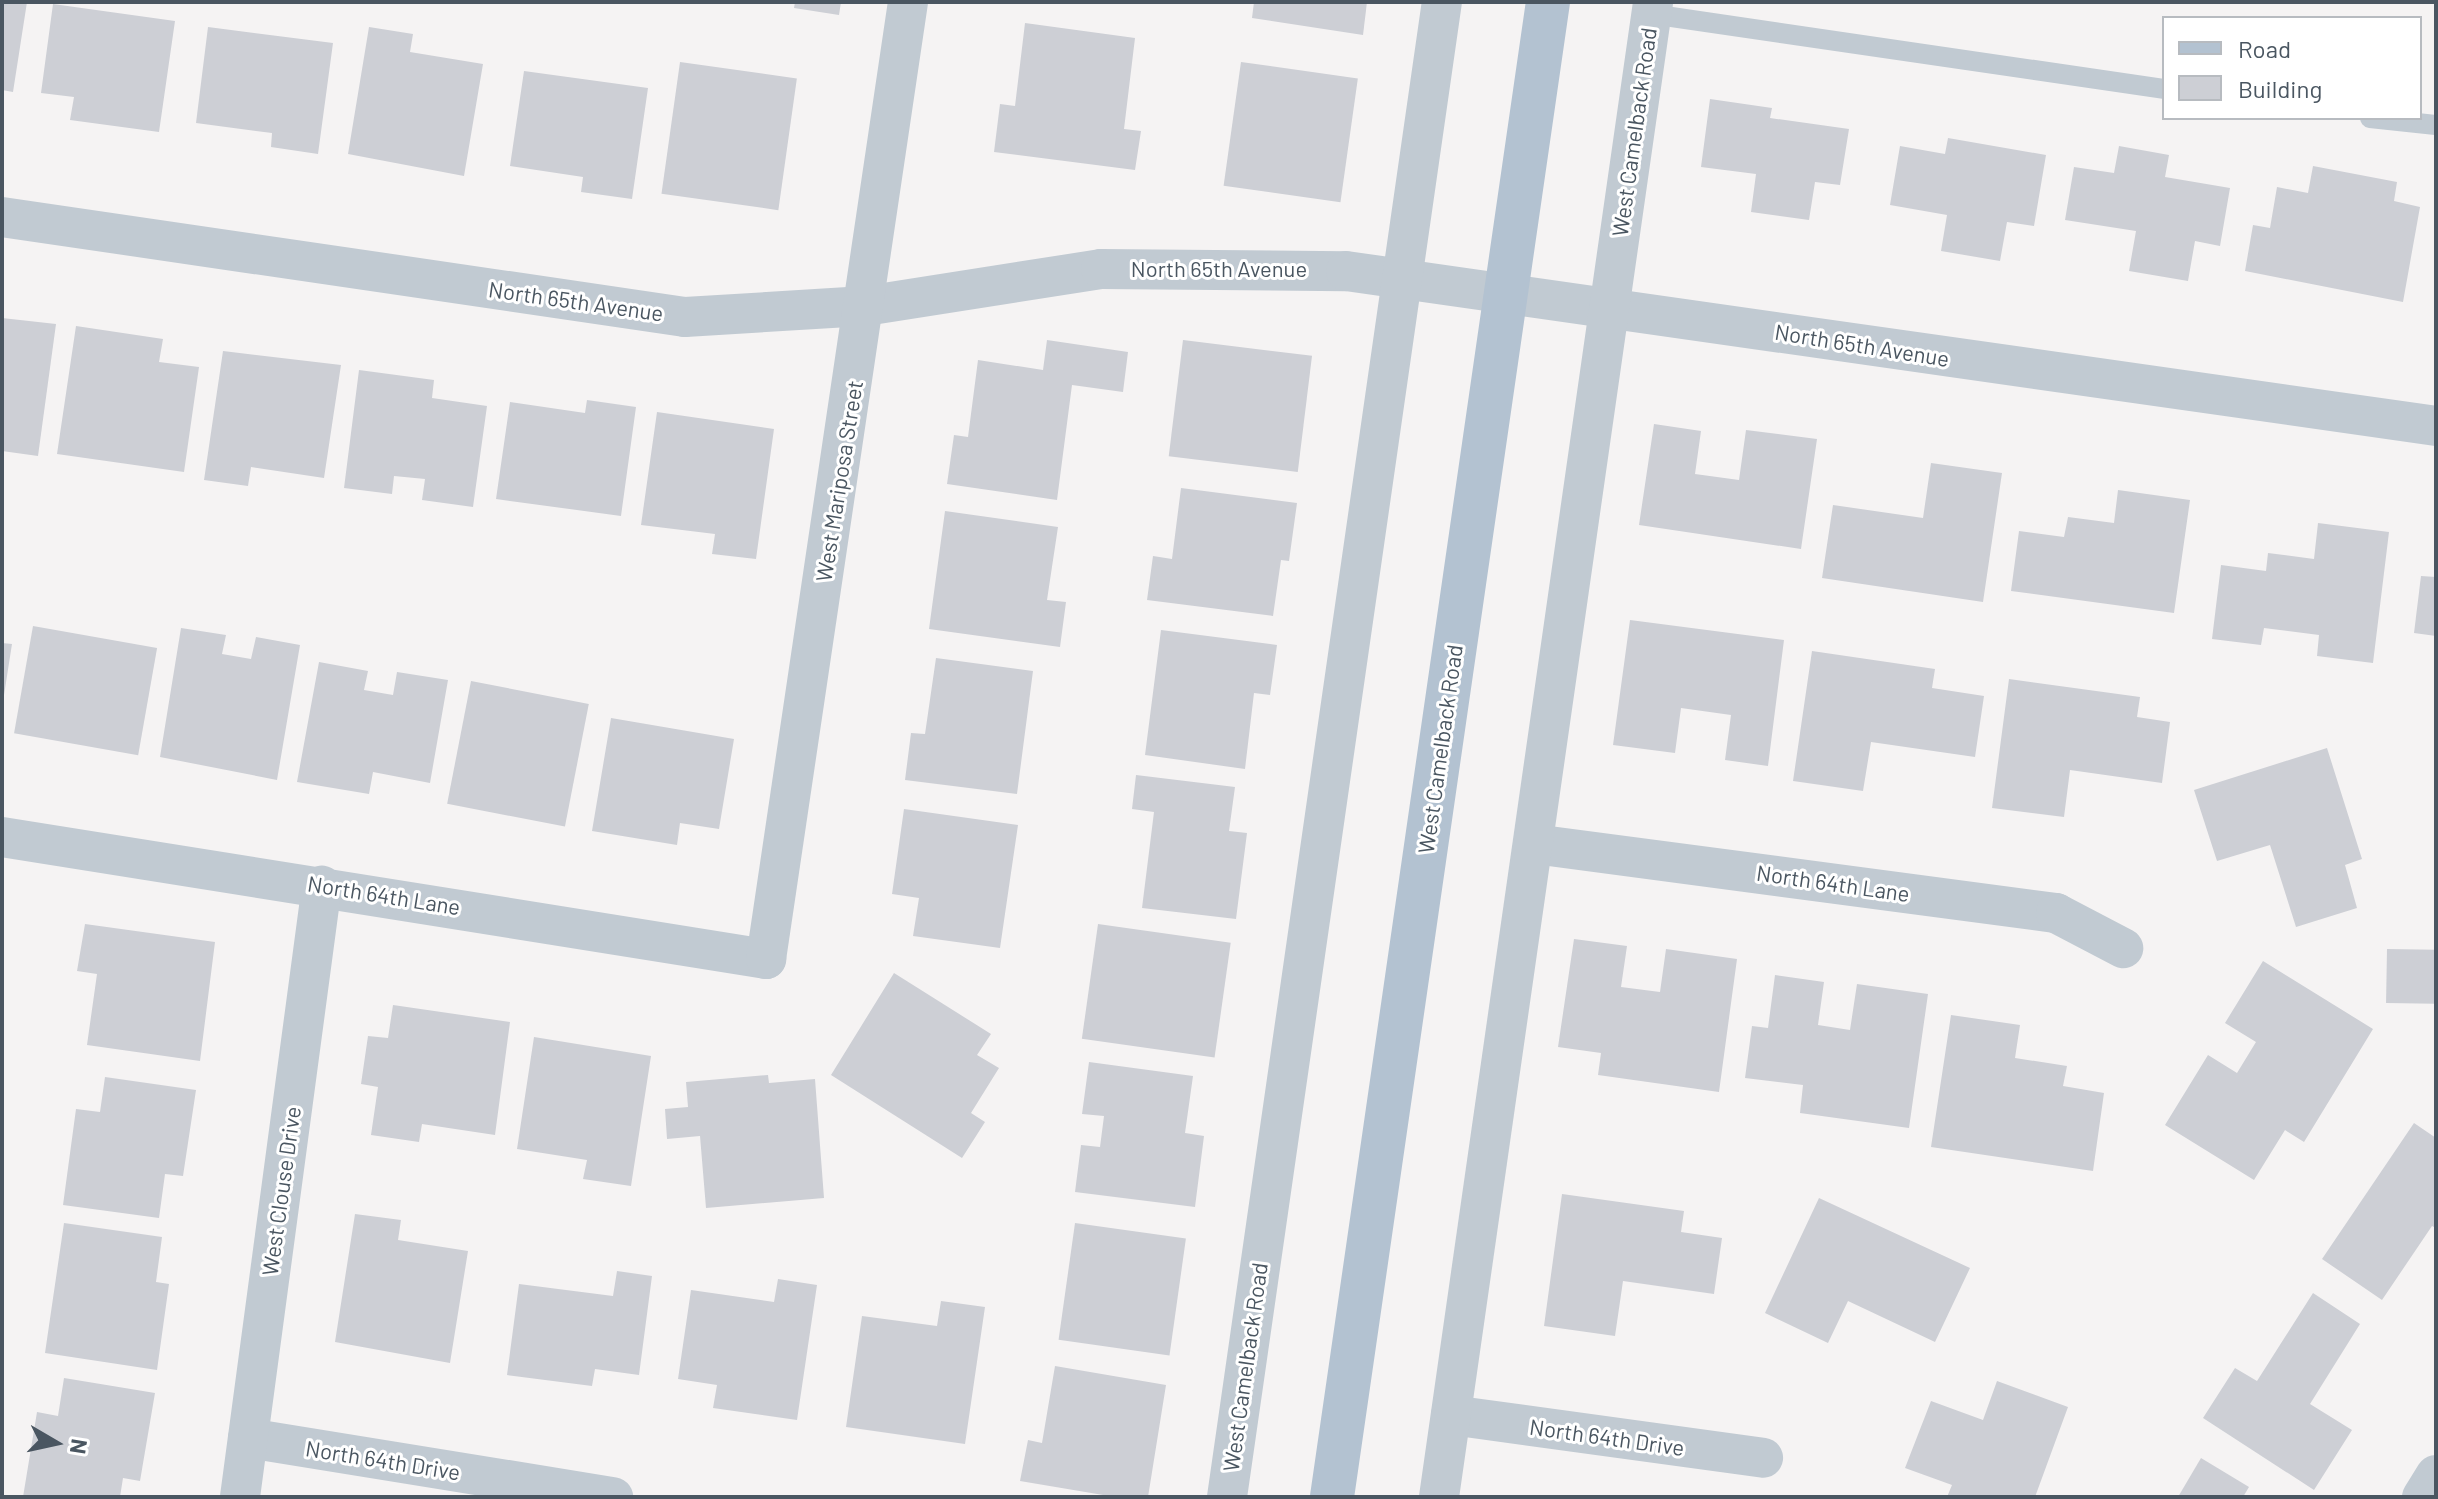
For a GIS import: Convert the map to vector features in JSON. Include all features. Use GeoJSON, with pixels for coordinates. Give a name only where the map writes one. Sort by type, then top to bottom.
{"type":"FeatureCollection","features":[{"type":"Feature","properties":{"kind":"main road","name":"West Camelback Road"},"geometry":{"type":"LineString","coordinates":[[1332,1497],[1548,2]]}},
{"type":"Feature","properties":{"kind":"street","name":"West Mariposa Street"},"geometry":{"type":"LineString","coordinates":[[766,959],[908,2]]}},
{"type":"Feature","properties":{"kind":"street","name":"West Camelback Road"},"geometry":{"type":"LineString","coordinates":[[1227,1497],[1442,2]]}},
{"type":"Feature","properties":{"kind":"street","name":"West Camelback Road"},"geometry":{"type":"LineString","coordinates":[[1439,1497],[1652,8]]}},
{"type":"Feature","properties":{"kind":"street","name":"North 65th Avenue"},"geometry":{"type":"LineString","coordinates":[[2,217],[685,317],[865,306],[1101,269],[1277,268],[1401,279],[1609,307],[2436,426]]}},
{"type":"Feature","properties":{"kind":"street","name":"North 64th Lane"},"geometry":{"type":"LineString","coordinates":[[2,837],[322,885],[766,959]]}},
{"type":"Feature","properties":{"kind":"street","name":"North 64th Lane"},"geometry":{"type":"LineString","coordinates":[[1534,844],[2056,913],[2123,948]]}},
{"type":"Feature","properties":{"kind":"street","name":"West Clouse Drive"},"geometry":{"type":"LineString","coordinates":[[240,1497],[322,885]]}},
{"type":"Feature","properties":{"kind":"street","name":"North 64th Drive"},"geometry":{"type":"LineString","coordinates":[[1451,1415],[1763,1458]]}},
{"type":"Feature","properties":{"kind":"street","name":"North 64th Drive"},"geometry":{"type":"LineString","coordinates":[[248,1438],[613,1497]]}},
{"type":"Feature","properties":{"kind":"street"},"geometry":{"type":"LineString","coordinates":[[2422,1497],[2436,1475]]}},
{"type":"Feature","properties":{"kind":"lane"},"geometry":{"type":"LineString","coordinates":[[1652,8],[2162,89]]}},
{"type":"Feature","properties":{"kind":"lane"},"geometry":{"type":"LineString","coordinates":[[2389,120],[2436,125]]}},
{"type":"Feature","properties":{"kind":"building"},"geometry":{"type":"Polygon","coordinates":[[[2,2],[27,2],[13,92],[2,90],[2,2]]]}},
{"type":"Feature","properties":{"kind":"building"},"geometry":{"type":"Polygon","coordinates":[[[795,2],[841,2],[839,15],[794,8],[795,2]]]}},
{"type":"Feature","properties":{"kind":"building"},"geometry":{"type":"Polygon","coordinates":[[[1254,2],[1367,2],[1363,35],[1252,18],[1254,2]]]}},
{"type":"Feature","properties":{"kind":"building"},"geometry":{"type":"Polygon","coordinates":[[[53,4],[175,21],[159,132],[70,120],[74,97],[41,93],[53,4]]]}},
{"type":"Feature","properties":{"kind":"building"},"geometry":{"type":"Polygon","coordinates":[[[1025,23],[1135,38],[1124,129],[1141,131],[1135,170],[994,152],[1000,104],[1015,106],[1025,23]]]}},
{"type":"Feature","properties":{"kind":"building"},"geometry":{"type":"Polygon","coordinates":[[[208,27],[333,43],[318,154],[271,147],[272,133],[196,123],[208,27]]]}},
{"type":"Feature","properties":{"kind":"building"},"geometry":{"type":"Polygon","coordinates":[[[369,27],[413,34],[410,52],[483,64],[464,176],[348,154],[369,27]]]}},
{"type":"Feature","properties":{"kind":"building"},"geometry":{"type":"Polygon","coordinates":[[[680,62],[797,78],[778,210],[661,194],[680,62]]]}},
{"type":"Feature","properties":{"kind":"building"},"geometry":{"type":"Polygon","coordinates":[[[1241,62],[1358,78],[1340,202],[1224,186],[1241,62]]]}},
{"type":"Feature","properties":{"kind":"building"},"geometry":{"type":"Polygon","coordinates":[[[524,71],[648,88],[632,199],[581,192],[583,177],[510,166],[524,71]]]}},
{"type":"Feature","properties":{"kind":"building"},"geometry":{"type":"Polygon","coordinates":[[[1710,99],[1772,108],[1770,118],[1849,129],[1840,185],[1815,182],[1809,220],[1751,212],[1756,174],[1701,167],[1710,99]]]}},
{"type":"Feature","properties":{"kind":"building"},"geometry":{"type":"Polygon","coordinates":[[[1948,138],[2046,155],[2034,226],[2007,222],[2000,261],[1941,251],[1947,215],[1890,205],[1900,146],[1945,154],[1948,138]]]}},
{"type":"Feature","properties":{"kind":"building"},"geometry":{"type":"Polygon","coordinates":[[[2119,146],[2169,155],[2165,177],[2230,188],[2220,246],[2195,241],[2188,281],[2129,271],[2136,231],[2065,220],[2074,167],[2114,173],[2119,146]]]}},
{"type":"Feature","properties":{"kind":"building"},"geometry":{"type":"Polygon","coordinates":[[[2313,166],[2397,182],[2394,201],[2420,207],[2403,302],[2245,271],[2253,225],[2270,228],[2277,187],[2308,193],[2313,166]]]}},
{"type":"Feature","properties":{"kind":"building"},"geometry":{"type":"Polygon","coordinates":[[[2,318],[56,324],[38,456],[2,451],[2,318]]]}},
{"type":"Feature","properties":{"kind":"building"},"geometry":{"type":"Polygon","coordinates":[[[76,326],[163,339],[159,362],[199,367],[184,472],[57,454],[76,326]]]}},
{"type":"Feature","properties":{"kind":"building"},"geometry":{"type":"Polygon","coordinates":[[[1047,340],[1128,352],[1123,392],[1072,385],[1057,500],[947,484],[954,435],[968,437],[978,360],[1043,370],[1047,340]]]}},
{"type":"Feature","properties":{"kind":"building"},"geometry":{"type":"Polygon","coordinates":[[[1183,340],[1312,356],[1298,472],[1169,456],[1183,340]]]}},
{"type":"Feature","properties":{"kind":"building"},"geometry":{"type":"Polygon","coordinates":[[[223,351],[341,365],[324,478],[251,467],[248,486],[204,480],[223,351]]]}},
{"type":"Feature","properties":{"kind":"building"},"geometry":{"type":"Polygon","coordinates":[[[359,370],[434,380],[432,398],[487,406],[473,507],[422,500],[425,479],[394,476],[392,494],[344,488],[359,370]]]}},
{"type":"Feature","properties":{"kind":"building"},"geometry":{"type":"Polygon","coordinates":[[[587,400],[636,407],[621,516],[496,499],[510,402],[585,413],[587,400]]]}},
{"type":"Feature","properties":{"kind":"building"},"geometry":{"type":"Polygon","coordinates":[[[657,412],[774,429],[756,559],[712,554],[715,534],[641,525],[657,412]]]}},
{"type":"Feature","properties":{"kind":"building"},"geometry":{"type":"Polygon","coordinates":[[[1654,424],[1701,431],[1695,474],[1739,480],[1746,430],[1817,439],[1801,549],[1639,525],[1654,424]]]}},
{"type":"Feature","properties":{"kind":"building"},"geometry":{"type":"Polygon","coordinates":[[[1931,463],[2002,473],[1983,602],[1822,578],[1833,505],[1923,518],[1931,463]]]}},
{"type":"Feature","properties":{"kind":"building"},"geometry":{"type":"Polygon","coordinates":[[[1181,488],[1297,503],[1289,561],[1281,560],[1273,616],[1147,600],[1153,556],[1172,559],[1181,488]]]}},
{"type":"Feature","properties":{"kind":"building"},"geometry":{"type":"Polygon","coordinates":[[[2118,490],[2190,500],[2174,613],[2011,591],[2019,531],[2064,537],[2068,517],[2114,523],[2118,490]]]}},
{"type":"Feature","properties":{"kind":"building"},"geometry":{"type":"Polygon","coordinates":[[[945,511],[1058,527],[1047,600],[1066,602],[1060,647],[929,629],[945,511]]]}},
{"type":"Feature","properties":{"kind":"building"},"geometry":{"type":"Polygon","coordinates":[[[2318,523],[2389,532],[2373,663],[2317,656],[2319,635],[2264,628],[2261,645],[2212,639],[2221,565],[2266,571],[2268,553],[2314,559],[2318,523]]]}},
{"type":"Feature","properties":{"kind":"building"},"geometry":{"type":"Polygon","coordinates":[[[2421,576],[2436,577],[2436,636],[2414,633],[2421,576]]]}},
{"type":"Feature","properties":{"kind":"building"},"geometry":{"type":"Polygon","coordinates":[[[1630,620],[1784,640],[1768,766],[1725,760],[1731,715],[1681,708],[1675,753],[1613,745],[1630,620]]]}},
{"type":"Feature","properties":{"kind":"building"},"geometry":{"type":"Polygon","coordinates":[[[33,626],[157,648],[138,755],[14,733],[33,626]]]}},
{"type":"Feature","properties":{"kind":"building"},"geometry":{"type":"Polygon","coordinates":[[[181,628],[226,635],[222,654],[251,659],[256,637],[300,645],[277,780],[160,757],[181,628]]]}},
{"type":"Feature","properties":{"kind":"building"},"geometry":{"type":"Polygon","coordinates":[[[1161,630],[1277,645],[1270,695],[1254,693],[1245,769],[1145,755],[1161,630]]]}},
{"type":"Feature","properties":{"kind":"building"},"geometry":{"type":"Polygon","coordinates":[[[2,643],[12,644],[4,695],[2,695],[2,643]]]}},
{"type":"Feature","properties":{"kind":"building"},"geometry":{"type":"Polygon","coordinates":[[[1812,651],[1935,669],[1932,688],[1984,696],[1975,757],[1871,742],[1863,791],[1793,781],[1812,651]]]}},
{"type":"Feature","properties":{"kind":"building"},"geometry":{"type":"Polygon","coordinates":[[[936,658],[1033,671],[1017,794],[905,780],[911,733],[925,734],[936,658]]]}},
{"type":"Feature","properties":{"kind":"building"},"geometry":{"type":"Polygon","coordinates":[[[319,662],[368,671],[364,690],[393,695],[397,672],[448,680],[430,783],[373,772],[369,794],[297,782],[319,662]]]}},
{"type":"Feature","properties":{"kind":"building"},"geometry":{"type":"Polygon","coordinates":[[[2009,679],[2140,697],[2137,717],[2170,722],[2162,783],[2070,770],[2064,817],[1992,808],[2009,679]]]}},
{"type":"Feature","properties":{"kind":"building"},"geometry":{"type":"Polygon","coordinates":[[[471,681],[589,704],[565,827],[447,804],[471,681]]]}},
{"type":"Feature","properties":{"kind":"building"},"geometry":{"type":"Polygon","coordinates":[[[611,718],[734,739],[719,829],[680,823],[677,845],[592,831],[611,718]]]}},
{"type":"Feature","properties":{"kind":"building"},"geometry":{"type":"Polygon","coordinates":[[[2327,748],[2362,859],[2345,865],[2357,908],[2296,927],[2270,845],[2217,861],[2194,790],[2327,748]]]}},
{"type":"Feature","properties":{"kind":"building"},"geometry":{"type":"Polygon","coordinates":[[[1136,775],[1235,787],[1229,831],[1247,833],[1236,919],[1142,908],[1154,812],[1132,809],[1136,775]]]}},
{"type":"Feature","properties":{"kind":"building"},"geometry":{"type":"Polygon","coordinates":[[[904,809],[1018,825],[1000,948],[913,936],[919,898],[892,894],[904,809]]]}},
{"type":"Feature","properties":{"kind":"building"},"geometry":{"type":"Polygon","coordinates":[[[85,924],[215,942],[200,1061],[87,1045],[97,974],[77,971],[85,924]]]}},
{"type":"Feature","properties":{"kind":"building"},"geometry":{"type":"Polygon","coordinates":[[[1098,924],[1231,943],[1215,1058],[1082,1039],[1098,924]]]}},
{"type":"Feature","properties":{"kind":"building"},"geometry":{"type":"Polygon","coordinates":[[[1574,939],[1627,946],[1621,987],[1660,992],[1666,949],[1737,959],[1719,1092],[1598,1075],[1601,1053],[1558,1047],[1574,939]]]}},
{"type":"Feature","properties":{"kind":"building"},"geometry":{"type":"Polygon","coordinates":[[[2387,949],[2436,950],[2435,1004],[2386,1003],[2387,949]]]}},
{"type":"Feature","properties":{"kind":"building"},"geometry":{"type":"Polygon","coordinates":[[[2263,961],[2373,1029],[2304,1142],[2285,1130],[2254,1180],[2165,1125],[2208,1055],[2237,1073],[2256,1042],[2225,1023],[2263,961]]]}},
{"type":"Feature","properties":{"kind":"building"},"geometry":{"type":"Polygon","coordinates":[[[894,973],[991,1034],[977,1055],[999,1068],[971,1113],[985,1122],[962,1158],[831,1075],[894,973]]]}},
{"type":"Feature","properties":{"kind":"building"},"geometry":{"type":"Polygon","coordinates":[[[1775,975],[1824,982],[1818,1025],[1850,1030],[1857,984],[1928,994],[1909,1128],[1800,1113],[1803,1085],[1745,1078],[1752,1026],[1768,1028],[1775,975]]]}},
{"type":"Feature","properties":{"kind":"building"},"geometry":{"type":"Polygon","coordinates":[[[393,1005],[510,1022],[495,1135],[422,1124],[419,1142],[371,1135],[378,1087],[361,1084],[368,1036],[388,1038],[393,1005]]]}},
{"type":"Feature","properties":{"kind":"building"},"geometry":{"type":"Polygon","coordinates":[[[1951,1015],[2020,1025],[2015,1058],[2067,1066],[2063,1086],[2104,1093],[2093,1171],[1931,1147],[1951,1015]]]}},
{"type":"Feature","properties":{"kind":"building"},"geometry":{"type":"Polygon","coordinates":[[[534,1037],[651,1056],[631,1186],[583,1179],[587,1160],[517,1149],[534,1037]]]}},
{"type":"Feature","properties":{"kind":"building"},"geometry":{"type":"Polygon","coordinates":[[[1089,1062],[1193,1076],[1185,1133],[1204,1136],[1195,1207],[1075,1192],[1081,1145],[1100,1147],[1104,1116],[1082,1114],[1089,1062]]]}},
{"type":"Feature","properties":{"kind":"building"},"geometry":{"type":"Polygon","coordinates":[[[768,1075],[769,1083],[815,1079],[824,1198],[706,1208],[700,1136],[667,1139],[665,1109],[688,1107],[686,1082],[768,1075]]]}},
{"type":"Feature","properties":{"kind":"building"},"geometry":{"type":"Polygon","coordinates":[[[105,1077],[196,1090],[183,1176],[165,1174],[159,1218],[63,1205],[76,1109],[100,1112],[105,1077]]]}},
{"type":"Feature","properties":{"kind":"building"},"geometry":{"type":"Polygon","coordinates":[[[2414,1123],[2436,1138],[2436,1228],[2432,1226],[2382,1300],[2322,1259],[2414,1123]]]}},
{"type":"Feature","properties":{"kind":"building"},"geometry":{"type":"Polygon","coordinates":[[[1562,1194],[1684,1211],[1681,1232],[1722,1238],[1714,1294],[1623,1281],[1615,1336],[1544,1326],[1562,1194]]]}},
{"type":"Feature","properties":{"kind":"building"},"geometry":{"type":"Polygon","coordinates":[[[1819,1198],[1970,1268],[1935,1342],[1848,1301],[1828,1343],[1765,1313],[1819,1198]]]}},
{"type":"Feature","properties":{"kind":"building"},"geometry":{"type":"Polygon","coordinates":[[[355,1214],[401,1220],[398,1240],[468,1251],[450,1363],[335,1342],[355,1214]]]}},
{"type":"Feature","properties":{"kind":"building"},"geometry":{"type":"Polygon","coordinates":[[[64,1223],[162,1237],[156,1282],[169,1284],[157,1370],[45,1353],[64,1223]]]}},
{"type":"Feature","properties":{"kind":"building"},"geometry":{"type":"Polygon","coordinates":[[[1075,1223],[1186,1239],[1169,1355],[1059,1340],[1075,1223]]]}},
{"type":"Feature","properties":{"kind":"building"},"geometry":{"type":"Polygon","coordinates":[[[617,1271],[652,1276],[639,1375],[595,1369],[592,1386],[507,1375],[519,1284],[613,1296],[617,1271]]]}},
{"type":"Feature","properties":{"kind":"building"},"geometry":{"type":"Polygon","coordinates":[[[778,1279],[817,1285],[797,1420],[713,1408],[717,1385],[678,1379],[691,1290],[774,1302],[778,1279]]]}},
{"type":"Feature","properties":{"kind":"building"},"geometry":{"type":"Polygon","coordinates":[[[2313,1293],[2360,1324],[2310,1404],[2352,1430],[2314,1490],[2203,1418],[2235,1368],[2257,1381],[2313,1293]]]}},
{"type":"Feature","properties":{"kind":"building"},"geometry":{"type":"Polygon","coordinates":[[[941,1301],[985,1307],[965,1444],[846,1427],[862,1316],[937,1326],[941,1301]]]}},
{"type":"Feature","properties":{"kind":"building"},"geometry":{"type":"Polygon","coordinates":[[[1055,1366],[1166,1385],[1148,1497],[1115,1497],[1020,1481],[1028,1440],[1042,1443],[1055,1366]]]}},
{"type":"Feature","properties":{"kind":"building"},"geometry":{"type":"Polygon","coordinates":[[[64,1378],[155,1393],[140,1481],[123,1478],[120,1497],[23,1497],[37,1412],[58,1416],[64,1378]]]}},
{"type":"Feature","properties":{"kind":"building"},"geometry":{"type":"Polygon","coordinates":[[[1997,1381],[2068,1407],[2035,1497],[1947,1497],[1952,1485],[1905,1468],[1931,1401],[1983,1420],[1997,1381]]]}},
{"type":"Feature","properties":{"kind":"building"},"geometry":{"type":"Polygon","coordinates":[[[2201,1458],[2249,1487],[2243,1497],[2178,1497],[2201,1458]]]}}]}
